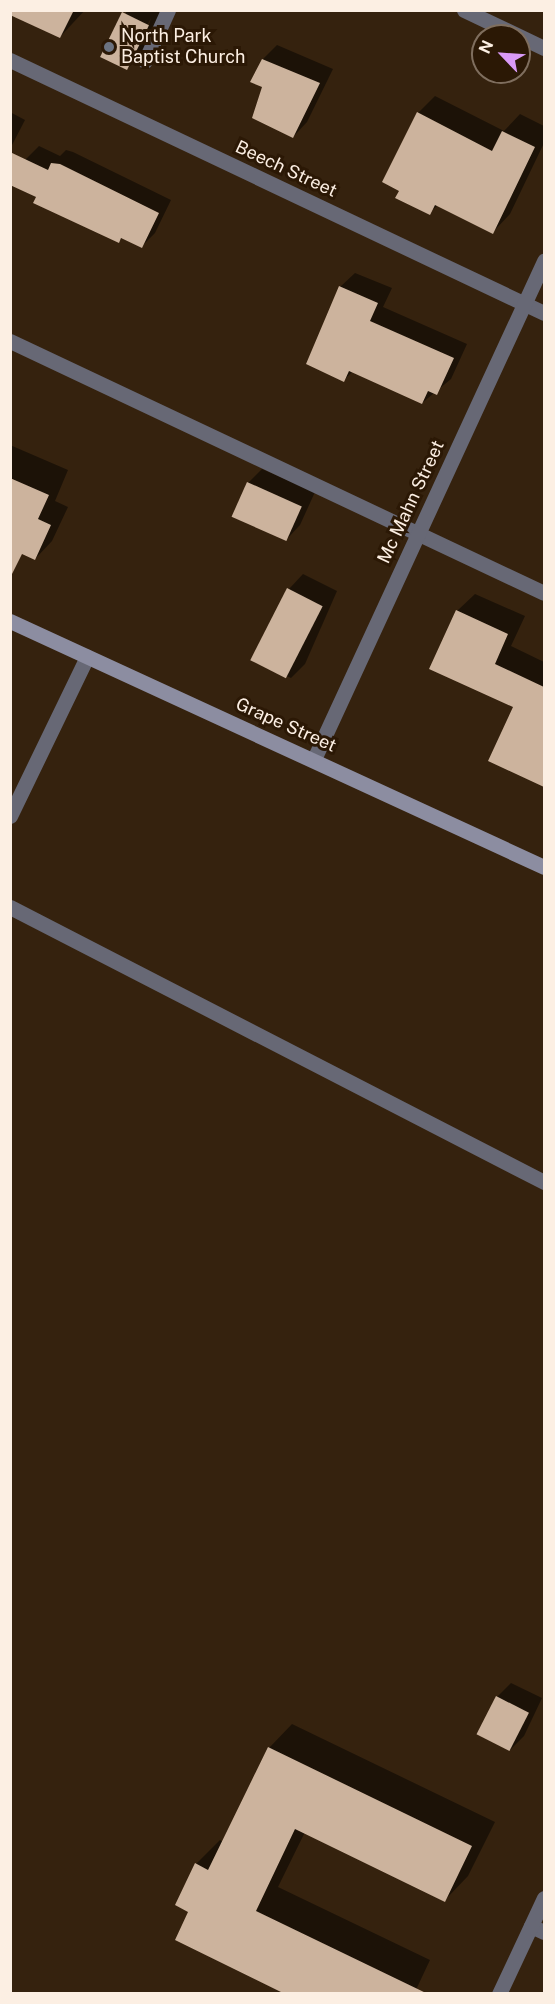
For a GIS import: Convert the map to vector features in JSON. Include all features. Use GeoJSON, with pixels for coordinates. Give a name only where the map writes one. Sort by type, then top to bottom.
{"type":"FeatureCollection","features":[{"type":"Feature","properties":{"kind":"street"},"geometry":{"type":"LineString","coordinates":[[145,61],[168,10]]}},
{"type":"Feature","properties":{"kind":"street"},"geometry":{"type":"LineString","coordinates":[[464,10],[544,48]]}},
{"type":"Feature","properties":{"kind":"street","name":"Beech Street"},"geometry":{"type":"LineString","coordinates":[[10,60],[544,313]]}},
{"type":"Feature","properties":{"kind":"street","name":"Mc Mahn Street"},"geometry":{"type":"LineString","coordinates":[[314,759],[544,261]]}},
{"type":"Feature","properties":{"kind":"street"},"geometry":{"type":"LineString","coordinates":[[10,341],[544,592]]}},
{"type":"Feature","properties":{"kind":"street","name":"Grape Street"},"geometry":{"type":"LineString","coordinates":[[10,621],[314,759],[544,867]]}},
{"type":"Feature","properties":{"kind":"street"},"geometry":{"type":"LineString","coordinates":[[10,816],[87,657]]}},
{"type":"Feature","properties":{"kind":"street"},"geometry":{"type":"LineString","coordinates":[[10,907],[544,1182]]}},
{"type":"Feature","properties":{"kind":"street"},"geometry":{"type":"LineString","coordinates":[[499,1994],[538,1929],[544,1898]]}},
{"type":"Feature","properties":{"kind":"building"},"geometry":{"type":"Polygon","coordinates":[[[10,10],[74,10],[60,38],[10,15],[10,10]]]}},
{"type":"Feature","properties":{"kind":"building"},"geometry":{"type":"Polygon","coordinates":[[[122,12],[149,25],[127,70],[100,57],[122,12]]]}},
{"type":"Feature","properties":{"kind":"building"},"geometry":{"type":"Polygon","coordinates":[[[262,59],[320,83],[293,138],[252,118],[262,87],[250,82],[262,59]]]}},
{"type":"Feature","properties":{"kind":"building"},"geometry":{"type":"Polygon","coordinates":[[[417,112],[492,151],[502,131],[535,147],[493,234],[435,205],[430,215],[395,198],[399,191],[382,182],[417,112]]]}},
{"type":"Feature","properties":{"kind":"building"},"geometry":{"type":"Polygon","coordinates":[[[10,152],[48,170],[51,163],[60,164],[159,213],[142,248],[121,238],[119,243],[33,203],[36,197],[10,185],[10,152]]]}},
{"type":"Feature","properties":{"kind":"building"},"geometry":{"type":"Polygon","coordinates":[[[339,286],[378,303],[370,321],[454,358],[437,395],[428,391],[422,404],[349,371],[344,382],[306,364],[339,286]]]}},
{"type":"Feature","properties":{"kind":"building"},"geometry":{"type":"Polygon","coordinates":[[[10,478],[49,495],[38,519],[51,525],[35,560],[22,554],[10,578],[10,478]]]}},
{"type":"Feature","properties":{"kind":"building"},"geometry":{"type":"Polygon","coordinates":[[[247,482],[302,506],[286,541],[232,517],[247,482]]]}},
{"type":"Feature","properties":{"kind":"building"},"geometry":{"type":"Polygon","coordinates":[[[287,588],[323,606],[286,678],[250,660],[287,588]]]}},
{"type":"Feature","properties":{"kind":"building"},"geometry":{"type":"Polygon","coordinates":[[[456,610],[508,634],[495,664],[544,687],[544,787],[488,761],[513,707],[429,669],[456,610]]]}},
{"type":"Feature","properties":{"kind":"building"},"geometry":{"type":"Polygon","coordinates":[[[496,1696],[529,1713],[509,1751],[476,1734],[496,1696]]]}},
{"type":"Feature","properties":{"kind":"building"},"geometry":{"type":"Polygon","coordinates":[[[268,1747],[472,1846],[445,1902],[295,1829],[256,1911],[428,1994],[285,1994],[175,1940],[188,1912],[175,1905],[195,1863],[208,1870],[268,1747]]]}},
{"type":"Feature","properties":{"kind":"place","name":"North Park Baptist Church"},"geometry":{"type":"Point","coordinates":[109,47]}}]}
